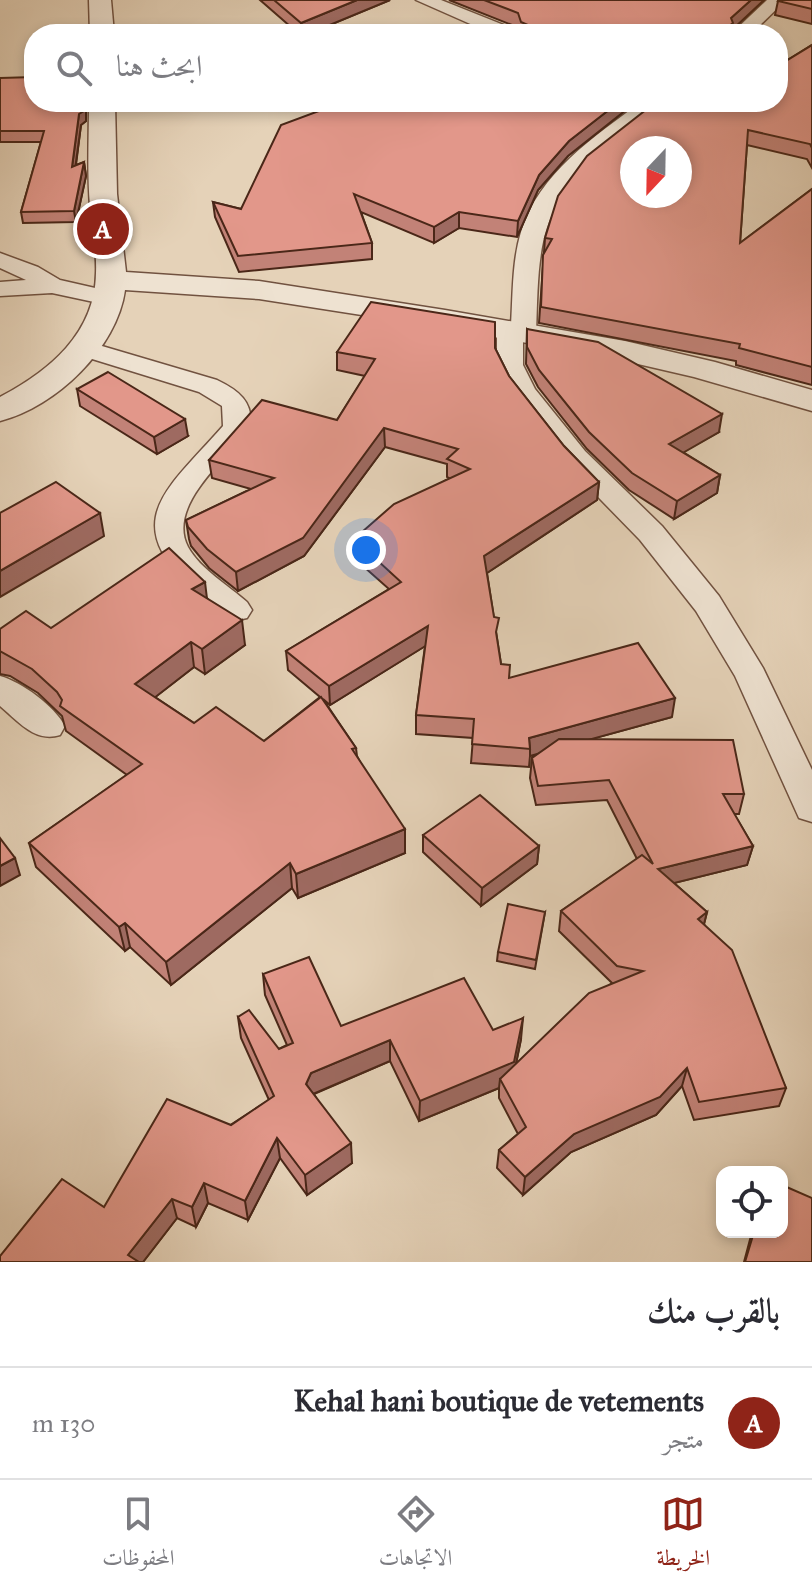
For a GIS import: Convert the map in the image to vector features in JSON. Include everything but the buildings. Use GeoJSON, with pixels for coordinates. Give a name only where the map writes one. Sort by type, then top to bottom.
{"type":"FeatureCollection","features":[{"type":"Feature","properties":{"kind":"street"},"geometry":{"type":"LineString","coordinates":[[100,0],[101,24]]}},
{"type":"Feature","properties":{"kind":"street"},"geometry":{"type":"LineString","coordinates":[[425,0],[484,24]]}},
{"type":"Feature","properties":{"kind":"street"},"geometry":{"type":"LineString","coordinates":[[751,24],[777,0]]}},
{"type":"Feature","properties":{"kind":"street"},"geometry":{"type":"LineString","coordinates":[[0,411],[60,375],[85,349],[92,340],[110,289],[103,197],[102,112]]}},
{"type":"Feature","properties":{"kind":"street"},"geometry":{"type":"LineString","coordinates":[[641,112],[586,155],[546,202],[530,246],[510,365],[523,392],[575,457],[651,533],[715,615],[778,729],[812,808]]}},
{"type":"Feature","properties":{"kind":"street"},"geometry":{"type":"LineString","coordinates":[[0,260],[30,272],[52,286]]}},
{"type":"Feature","properties":{"kind":"street"},"geometry":{"type":"LineString","coordinates":[[0,289],[52,286],[259,290],[641,355],[812,401]]}},
{"type":"Feature","properties":{"kind":"street"},"geometry":{"type":"LineString","coordinates":[[85,349],[208,386],[226,394],[235,403],[239,419],[236,427],[192,479],[168,514],[167,534],[175,552],[236,610]]}},
{"type":"Feature","properties":{"kind":"street"},"geometry":{"type":"LineString","coordinates":[[0,688],[48,726]]}},
{"type":"Feature","properties":{"kind":"place","name":"Kehal hani boutique de vetements"},"geometry":{"type":"Point","coordinates":[103,229]}}]}
